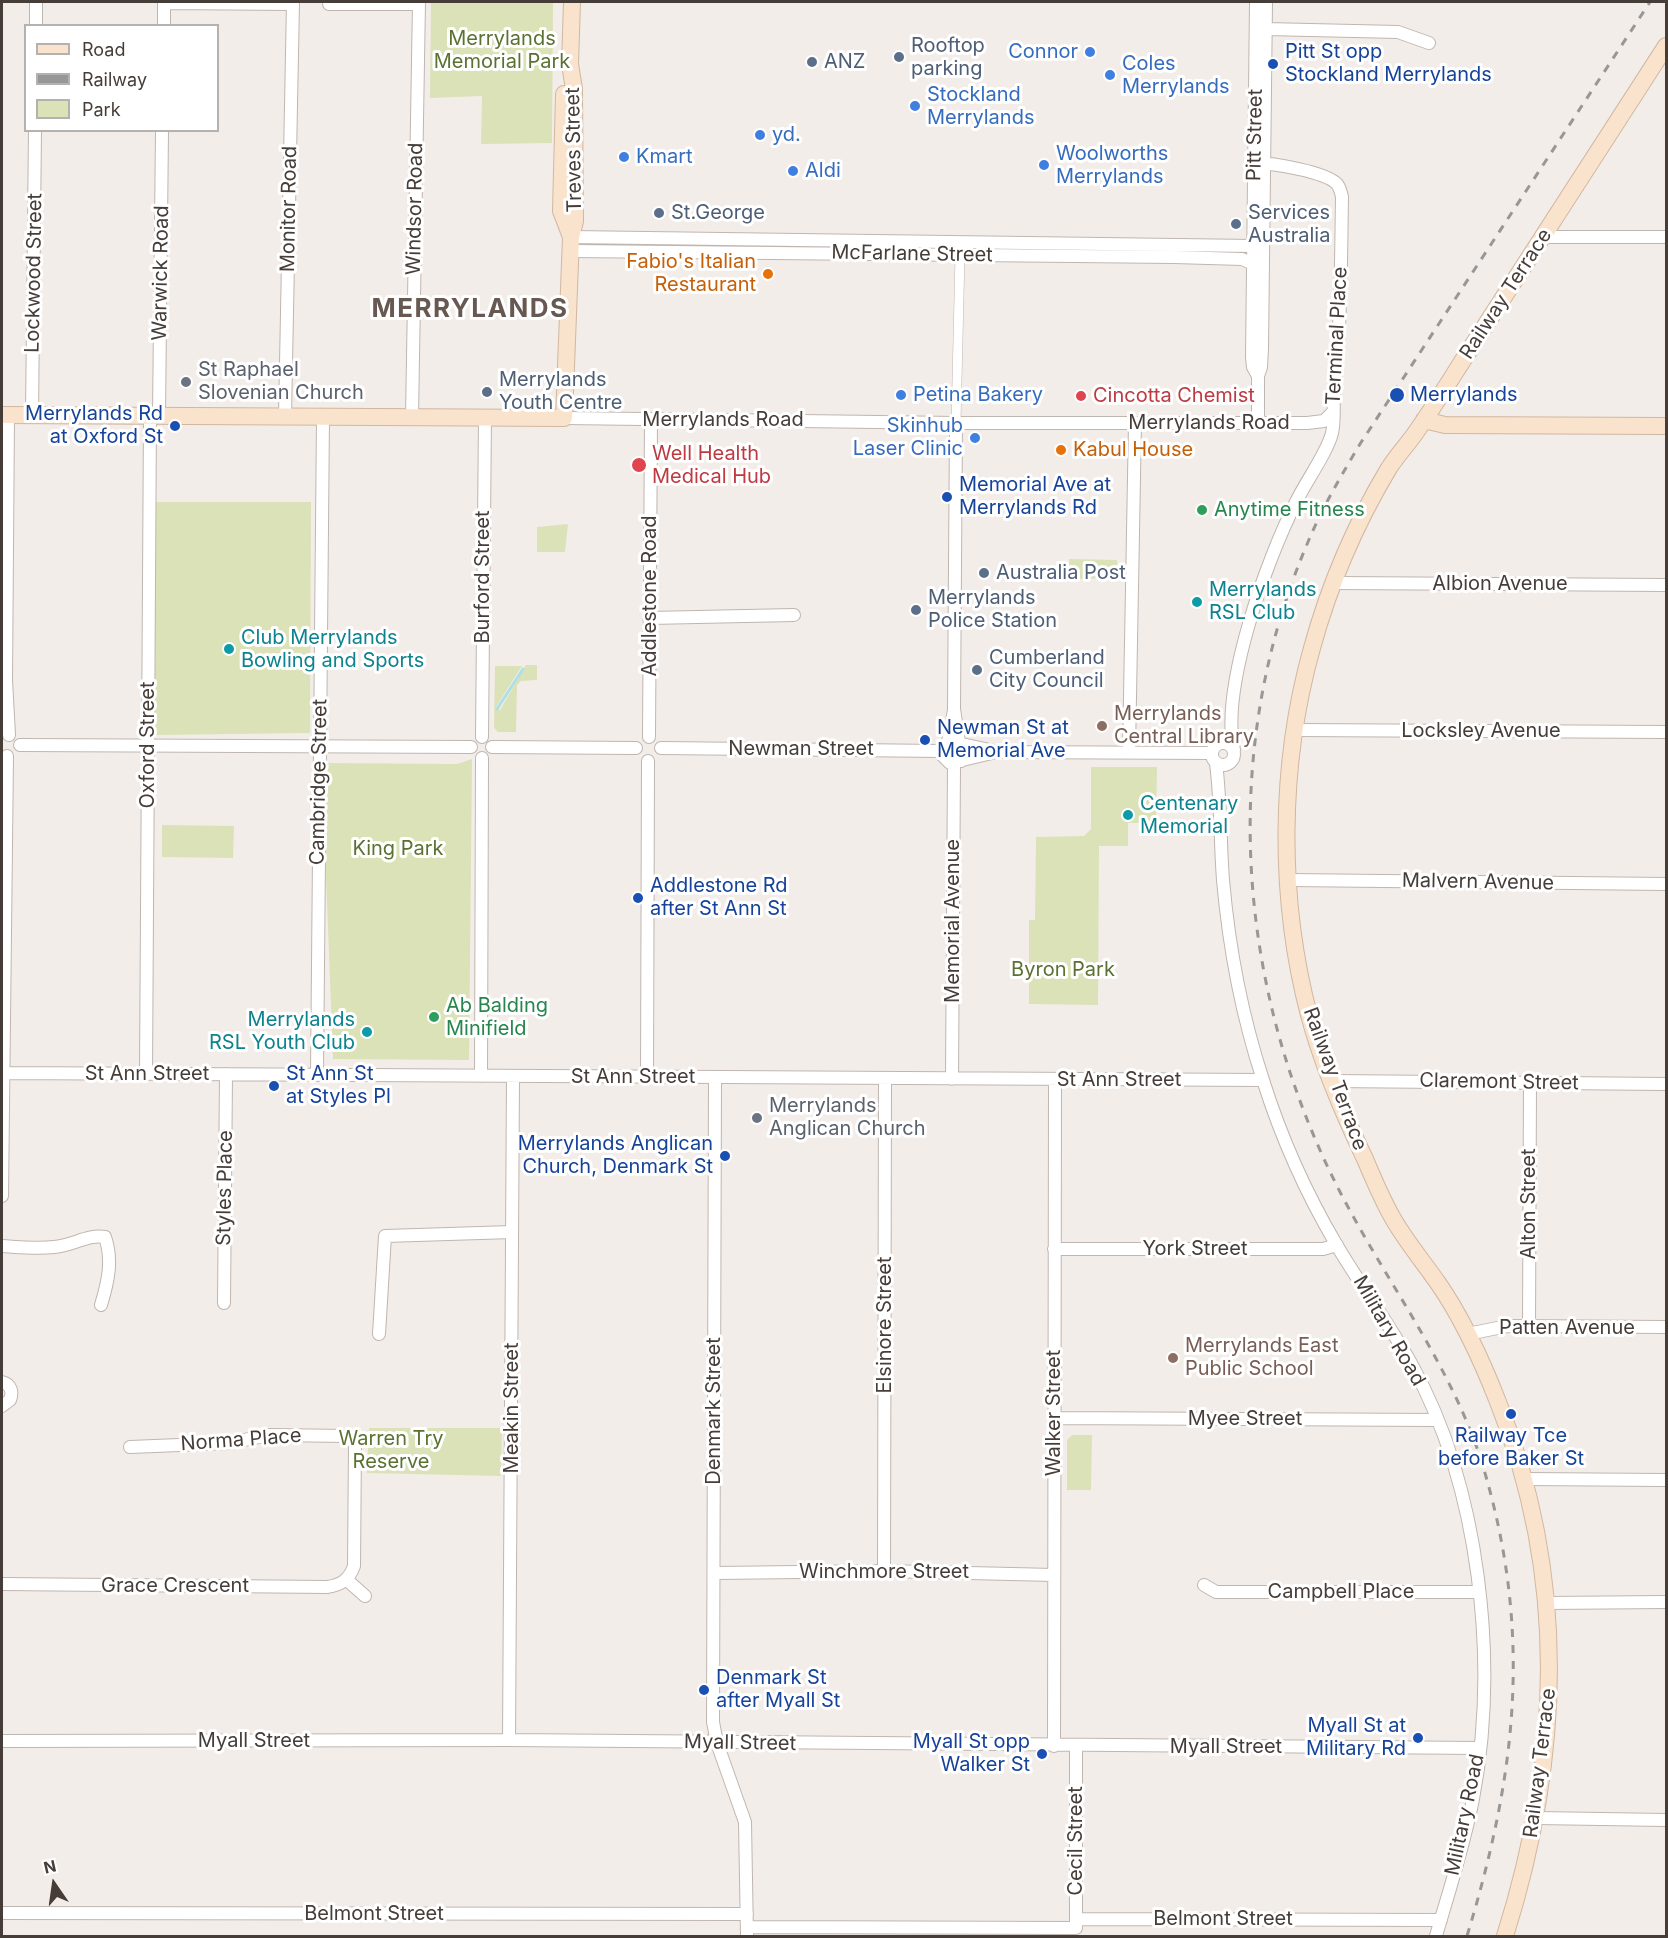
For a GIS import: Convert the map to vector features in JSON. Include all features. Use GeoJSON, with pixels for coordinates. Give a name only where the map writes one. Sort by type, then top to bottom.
{"type":"FeatureCollection","features":[{"type":"Feature","properties":{"kind":"main road","name":"Treves Street"},"geometry":{"type":"LineString","coordinates":[[564,418],[571,244],[575,221],[574,89],[570,63],[572,2]]}},
{"type":"Feature","properties":{"kind":"main road","name":"Railway Terrace"},"geometry":{"type":"LineString","coordinates":[[1505,1936],[1527,1861],[1536,1818],[1549,1714],[1546,1603],[1542,1566],[1524,1479],[1498,1401],[1468,1334],[1438,1283],[1393,1219],[1332,1081],[1307,1006],[1296,946],[1289,880],[1287,814],[1295,730],[1311,652],[1334,583],[1361,521],[1390,467],[1424,420],[1666,46]]}},
{"type":"Feature","properties":{"kind":"main road","name":"Merrylands Road"},"geometry":{"type":"LineString","coordinates":[[5,415],[564,418]]}},
{"type":"Feature","properties":{"kind":"main road"},"geometry":{"type":"LineString","coordinates":[[1424,420],[1445,425],[1666,426]]}},
{"type":"Feature","properties":{"kind":"street"},"geometry":{"type":"LineString","coordinates":[[36,2],[36,24]]}},
{"type":"Feature","properties":{"kind":"street"},"geometry":{"type":"LineString","coordinates":[[164,24],[164,2],[293,3]]}},
{"type":"Feature","properties":{"kind":"street","name":"Pitt Street"},"geometry":{"type":"LineString","coordinates":[[1256,2],[1261,367],[1258,376],[1257,422]]}},
{"type":"Feature","properties":{"kind":"street","name":"Pitt Street"},"geometry":{"type":"LineString","coordinates":[[1258,376],[1253,368],[1253,246],[1260,163],[1266,2]]}},
{"type":"Feature","properties":{"kind":"street","name":"Monitor Road"},"geometry":{"type":"LineString","coordinates":[[285,417],[293,3]]}},
{"type":"Feature","properties":{"kind":"street"},"geometry":{"type":"LineString","coordinates":[[329,4],[418,3]]}},
{"type":"Feature","properties":{"kind":"street","name":"Windsor Road"},"geometry":{"type":"LineString","coordinates":[[412,417],[418,3]]}},
{"type":"Feature","properties":{"kind":"street"},"geometry":{"type":"LineString","coordinates":[[1266,29],[1398,32],[1429,43]]}},
{"type":"Feature","properties":{"kind":"street","name":"Lockwood Street"},"geometry":{"type":"LineString","coordinates":[[32,415],[35,132]]}},
{"type":"Feature","properties":{"kind":"street","name":"Warwick Road"},"geometry":{"type":"LineString","coordinates":[[155,416],[162,132]]}},
{"type":"Feature","properties":{"kind":"street","name":"Terminal Place"},"geometry":{"type":"LineString","coordinates":[[1260,163],[1328,179],[1336,183],[1341,192],[1339,333],[1333,430]]}},
{"type":"Feature","properties":{"kind":"street"},"geometry":{"type":"LineString","coordinates":[[1543,237],[1666,237]]}},
{"type":"Feature","properties":{"kind":"street","name":"McFarlane Street"},"geometry":{"type":"LineString","coordinates":[[571,244],[1253,246]]}},
{"type":"Feature","properties":{"kind":"street","name":"McFarlane Street"},"geometry":{"type":"LineString","coordinates":[[571,244],[960,255],[1242,259],[1253,264]]}},
{"type":"Feature","properties":{"kind":"street"},"geometry":{"type":"LineString","coordinates":[[957,762],[944,759],[953,745],[960,255]]}},
{"type":"Feature","properties":{"kind":"street","name":"Merrylands Road"},"geometry":{"type":"LineString","coordinates":[[564,418],[956,423],[1316,422],[1326,420],[1333,412]]}},
{"type":"Feature","properties":{"kind":"street"},"geometry":{"type":"LineString","coordinates":[[5,415],[5,736],[15,736],[20,745]]}},
{"type":"Feature","properties":{"kind":"street","name":"Oxford Street"},"geometry":{"type":"LineString","coordinates":[[146,1074],[148,746],[155,416]]}},
{"type":"Feature","properties":{"kind":"street","name":"Cambridge Street"},"geometry":{"type":"LineString","coordinates":[[317,1075],[323,417]]}},
{"type":"Feature","properties":{"kind":"street","name":"Burford Street"},"geometry":{"type":"LineString","coordinates":[[482,737],[484,417]]}},
{"type":"Feature","properties":{"kind":"street","name":"Addlestone Road"},"geometry":{"type":"LineString","coordinates":[[649,736],[651,419]]}},
{"type":"Feature","properties":{"kind":"street"},"geometry":{"type":"LineString","coordinates":[[1129,751],[1135,423]]}},
{"type":"Feature","properties":{"kind":"street","name":"Military Road"},"geometry":{"type":"LineString","coordinates":[[1234,750],[1231,728],[1234,692],[1255,605],[1286,522],[1314,466],[1328,446],[1333,430]]}},
{"type":"Feature","properties":{"kind":"street","name":"Albion Avenue"},"geometry":{"type":"LineString","coordinates":[[1334,583],[1666,585]]}},
{"type":"Feature","properties":{"kind":"street"},"geometry":{"type":"LineString","coordinates":[[649,618],[794,615]]}},
{"type":"Feature","properties":{"kind":"street","name":"Military Road"},"geometry":{"type":"LineString","coordinates":[[1234,692],[1227,707],[1221,739],[1215,754],[1222,810],[1222,866],[1229,932],[1240,994],[1263,1080],[1295,1162],[1337,1245],[1413,1366],[1437,1420],[1466,1515],[1479,1592],[1484,1665],[1479,1748],[1473,1799],[1436,1936]]}},
{"type":"Feature","properties":{"kind":"street","name":"Locksley Avenue"},"geometry":{"type":"LineString","coordinates":[[1295,730],[1666,732]]}},
{"type":"Feature","properties":{"kind":"street"},"geometry":{"type":"LineString","coordinates":[[649,736],[656,739],[661,748],[658,755],[648,760],[638,755],[636,748],[642,738],[649,736]]}},
{"type":"Feature","properties":{"kind":"street"},"geometry":{"type":"LineString","coordinates":[[482,737],[488,739],[492,747],[490,753],[482,758],[476,756],[471,747],[473,741],[482,737]]}},
{"type":"Feature","properties":{"kind":"street"},"geometry":{"type":"LineString","coordinates":[[1225,743],[1234,750],[1234,757],[1230,763],[1223,765],[1215,754],[1225,743]]}},
{"type":"Feature","properties":{"kind":"street"},"geometry":{"type":"LineString","coordinates":[[20,745],[471,747]]}},
{"type":"Feature","properties":{"kind":"street"},"geometry":{"type":"LineString","coordinates":[[2,1196],[4,754],[16,753],[20,745]]}},
{"type":"Feature","properties":{"kind":"street","name":"Newman Street"},"geometry":{"type":"LineString","coordinates":[[661,748],[953,745],[999,752],[1129,751],[1215,754]]}},
{"type":"Feature","properties":{"kind":"street","name":"Memorial Avenue"},"geometry":{"type":"LineString","coordinates":[[952,1078],[957,762],[966,751],[953,745]]}},
{"type":"Feature","properties":{"kind":"street"},"geometry":{"type":"LineString","coordinates":[[492,747],[636,748]]}},
{"type":"Feature","properties":{"kind":"street","name":"Newman Street"},"geometry":{"type":"LineString","coordinates":[[957,762],[999,752]]}},
{"type":"Feature","properties":{"kind":"street"},"geometry":{"type":"LineString","coordinates":[[481,1076],[482,758]]}},
{"type":"Feature","properties":{"kind":"street"},"geometry":{"type":"LineString","coordinates":[[647,1077],[648,760]]}},
{"type":"Feature","properties":{"kind":"street","name":"Military Road"},"geometry":{"type":"LineString","coordinates":[[1222,810],[1230,763]]}},
{"type":"Feature","properties":{"kind":"street","name":"Malvern Avenue"},"geometry":{"type":"LineString","coordinates":[[1289,880],[1666,884]]}},
{"type":"Feature","properties":{"kind":"street","name":"St Ann Street"},"geometry":{"type":"LineString","coordinates":[[4,1073],[1263,1080]]}},
{"type":"Feature","properties":{"kind":"street","name":"Styles Place"},"geometry":{"type":"LineString","coordinates":[[224,1303],[226,1074]]}},
{"type":"Feature","properties":{"kind":"street","name":"Meakin Street"},"geometry":{"type":"LineString","coordinates":[[509,1740],[513,1443],[513,1076]]}},
{"type":"Feature","properties":{"kind":"street","name":"Denmark Street"},"geometry":{"type":"LineString","coordinates":[[715,1078],[712,1722],[717,1743],[745,1822],[747,1926]]}},
{"type":"Feature","properties":{"kind":"street","name":"Elsinore Street"},"geometry":{"type":"LineString","coordinates":[[884,1571],[885,1078]]}},
{"type":"Feature","properties":{"kind":"street","name":"Walker Street"},"geometry":{"type":"LineString","coordinates":[[1054,1746],[1055,1080]]}},
{"type":"Feature","properties":{"kind":"street","name":"Claremont Street"},"geometry":{"type":"LineString","coordinates":[[1332,1081],[1666,1084]]}},
{"type":"Feature","properties":{"kind":"street","name":"Alton Street"},"geometry":{"type":"LineString","coordinates":[[1529,1327],[1530,1082]]}},
{"type":"Feature","properties":{"kind":"street"},"geometry":{"type":"LineString","coordinates":[[379,1334],[385,1236],[512,1232]]}},
{"type":"Feature","properties":{"kind":"street"},"geometry":{"type":"LineString","coordinates":[[2,1246],[54,1247],[71,1245],[95,1235],[105,1237],[109,1249],[109,1263],[108,1280],[101,1305]]}},
{"type":"Feature","properties":{"kind":"street","name":"York Street"},"geometry":{"type":"LineString","coordinates":[[1054,1249],[1323,1249],[1337,1245]]}},
{"type":"Feature","properties":{"kind":"street","name":"Patten Avenue"},"geometry":{"type":"LineString","coordinates":[[1468,1334],[1486,1328],[1666,1327]]}},
{"type":"Feature","properties":{"kind":"street"},"geometry":{"type":"LineString","coordinates":[[2,1382],[8,1385],[12,1392],[10,1400],[2,1406]]}},
{"type":"Feature","properties":{"kind":"street","name":"Myee Street"},"geometry":{"type":"LineString","coordinates":[[1054,1418],[1437,1420]]}},
{"type":"Feature","properties":{"kind":"street","name":"Norma Place"},"geometry":{"type":"LineString","coordinates":[[130,1447],[229,1443],[269,1435],[343,1435],[352,1438],[355,1445],[354,1566],[346,1580]]}},
{"type":"Feature","properties":{"kind":"street"},"geometry":{"type":"LineString","coordinates":[[1524,1479],[1666,1480]]}},
{"type":"Feature","properties":{"kind":"street","name":"Winchmore Street"},"geometry":{"type":"LineString","coordinates":[[714,1572],[884,1571],[1054,1575]]}},
{"type":"Feature","properties":{"kind":"street"},"geometry":{"type":"LineString","coordinates":[[346,1580],[365,1596]]}},
{"type":"Feature","properties":{"kind":"street","name":"Grace Crescent"},"geometry":{"type":"LineString","coordinates":[[2,1584],[327,1587],[346,1580]]}},
{"type":"Feature","properties":{"kind":"street","name":"Campbell Place"},"geometry":{"type":"LineString","coordinates":[[1204,1585],[1216,1592],[1479,1592]]}},
{"type":"Feature","properties":{"kind":"street"},"geometry":{"type":"LineString","coordinates":[[1546,1603],[1666,1602]]}},
{"type":"Feature","properties":{"kind":"street","name":"Myall Street"},"geometry":{"type":"LineString","coordinates":[[2,1741],[509,1740],[1479,1748]]}},
{"type":"Feature","properties":{"kind":"street","name":"Cecil Street"},"geometry":{"type":"LineString","coordinates":[[1076,1746],[1076,1928]]}},
{"type":"Feature","properties":{"kind":"street"},"geometry":{"type":"LineString","coordinates":[[1536,1818],[1666,1820]]}},
{"type":"Feature","properties":{"kind":"street","name":"Belmont Street"},"geometry":{"type":"LineString","coordinates":[[2,1913],[747,1926],[1076,1928],[1441,1920]]}},
{"type":"Feature","properties":{"kind":"green space","name":"Merrylands Memorial Park"},"geometry":{"type":"Polygon","coordinates":[[[431,2],[553,2],[552,143],[481,144],[482,96],[430,98],[431,2]]]}},
{"type":"Feature","properties":{"kind":"green space"},"geometry":{"type":"Polygon","coordinates":[[[151,502],[311,502],[310,733],[155,735],[151,502]]]}},
{"type":"Feature","properties":{"kind":"green space"},"geometry":{"type":"Polygon","coordinates":[[[568,524],[565,552],[537,552],[537,527],[568,524]]]}},
{"type":"Feature","properties":{"kind":"green space"},"geometry":{"type":"Polygon","coordinates":[[[1069,559],[1117,560],[1118,578],[1072,579],[1069,559]]]}},
{"type":"Feature","properties":{"kind":"green space"},"geometry":{"type":"Polygon","coordinates":[[[526,665],[537,665],[537,680],[521,681],[517,685],[516,732],[498,732],[494,728],[495,666],[522,666],[496,707],[500,710],[526,665]]]}},
{"type":"Feature","properties":{"kind":"green space","name":"King Park"},"geometry":{"type":"Polygon","coordinates":[[[472,759],[469,1060],[333,1059],[325,850],[327,763],[457,764],[472,759]]]}},
{"type":"Feature","properties":{"kind":"green space","name":"Byron Park"},"geometry":{"type":"Polygon","coordinates":[[[1091,767],[1157,767],[1156,823],[1128,823],[1128,846],[1099,846],[1098,1005],[1029,1004],[1029,920],[1035,920],[1036,837],[1084,836],[1091,829],[1091,767]]]}},
{"type":"Feature","properties":{"kind":"green space"},"geometry":{"type":"Polygon","coordinates":[[[162,825],[234,826],[233,858],[162,857],[162,825]]]}},
{"type":"Feature","properties":{"kind":"green space","name":"Warren Try Reserve"},"geometry":{"type":"Polygon","coordinates":[[[369,1428],[502,1428],[501,1476],[367,1473],[369,1428]]]}},
{"type":"Feature","properties":{"kind":"green space"},"geometry":{"type":"Polygon","coordinates":[[[1072,1435],[1092,1435],[1091,1490],[1067,1490],[1067,1440],[1072,1435]]]}},
{"type":"Feature","properties":{"kind":"waterway"},"geometry":{"type":"LineString","coordinates":[[497,709],[523,669]]}},
{"type":"Feature","properties":{"kind":"railway"},"geometry":{"type":"LineString","coordinates":[[1467,1936],[1498,1817],[1507,1759],[1512,1701],[1513,1643],[1508,1585],[1498,1525],[1482,1463],[1452,1390],[1415,1321],[1354,1219],[1302,1107],[1277,1028],[1260,948],[1251,866],[1251,783],[1261,702],[1280,621],[1308,542],[1326,504],[1360,444],[1650,2]]}},
{"type":"Feature","properties":{"kind":"place","name":"Connor"},"geometry":{"type":"Point","coordinates":[1090,52]}},
{"type":"Feature","properties":{"kind":"place","name":"Rooftop parking"},"geometry":{"type":"Point","coordinates":[899,57]}},
{"type":"Feature","properties":{"kind":"place","name":"ANZ"},"geometry":{"type":"Point","coordinates":[812,62]}},
{"type":"Feature","properties":{"kind":"place","name":"Pitt St opp Stockland Merrylands"},"geometry":{"type":"Point","coordinates":[1273,64]}},
{"type":"Feature","properties":{"kind":"place","name":"Coles Merrylands"},"geometry":{"type":"Point","coordinates":[1110,75]}},
{"type":"Feature","properties":{"kind":"place","name":"Stockland Merrylands"},"geometry":{"type":"Point","coordinates":[915,106]}},
{"type":"Feature","properties":{"kind":"place","name":"yd."},"geometry":{"type":"Point","coordinates":[760,135]}},
{"type":"Feature","properties":{"kind":"place","name":"Kmart"},"geometry":{"type":"Point","coordinates":[624,157]}},
{"type":"Feature","properties":{"kind":"place","name":"Woolworths Merrylands"},"geometry":{"type":"Point","coordinates":[1044,165]}},
{"type":"Feature","properties":{"kind":"place","name":"Aldi"},"geometry":{"type":"Point","coordinates":[793,171]}},
{"type":"Feature","properties":{"kind":"place","name":"St.George"},"geometry":{"type":"Point","coordinates":[659,213]}},
{"type":"Feature","properties":{"kind":"place","name":"Services Australia"},"geometry":{"type":"Point","coordinates":[1236,224]}},
{"type":"Feature","properties":{"kind":"place","name":"Fabio's Italian Restaurant"},"geometry":{"type":"Point","coordinates":[768,274]}},
{"type":"Feature","properties":{"kind":"place","name":"St Raphael Slovenian Church"},"geometry":{"type":"Point","coordinates":[186,382]}},
{"type":"Feature","properties":{"kind":"place","name":"Merrylands Youth Centre"},"geometry":{"type":"Point","coordinates":[487,392]}},
{"type":"Feature","properties":{"kind":"place","name":"Petina Bakery"},"geometry":{"type":"Point","coordinates":[901,395]}},
{"type":"Feature","properties":{"kind":"place","name":"Merrylands"},"geometry":{"type":"Point","coordinates":[1397,395]}},
{"type":"Feature","properties":{"kind":"place","name":"Cincotta Chemist"},"geometry":{"type":"Point","coordinates":[1081,396]}},
{"type":"Feature","properties":{"kind":"place","name":"Merrylands Rd at Oxford St"},"geometry":{"type":"Point","coordinates":[175,426]}},
{"type":"Feature","properties":{"kind":"place","name":"Skinhub Laser Clinic"},"geometry":{"type":"Point","coordinates":[975,438]}},
{"type":"Feature","properties":{"kind":"place","name":"Kabul House"},"geometry":{"type":"Point","coordinates":[1061,450]}},
{"type":"Feature","properties":{"kind":"place","name":"Well Health Medical Hub"},"geometry":{"type":"Point","coordinates":[639,465]}},
{"type":"Feature","properties":{"kind":"place","name":"Memorial Ave at Merrylands Rd"},"geometry":{"type":"Point","coordinates":[947,497]}},
{"type":"Feature","properties":{"kind":"place","name":"Anytime Fitness"},"geometry":{"type":"Point","coordinates":[1202,510]}},
{"type":"Feature","properties":{"kind":"place","name":"Australia Post"},"geometry":{"type":"Point","coordinates":[984,573]}},
{"type":"Feature","properties":{"kind":"place","name":"Merrylands RSL Club"},"geometry":{"type":"Point","coordinates":[1197,602]}},
{"type":"Feature","properties":{"kind":"place","name":"Merrylands Police Station"},"geometry":{"type":"Point","coordinates":[916,610]}},
{"type":"Feature","properties":{"kind":"place","name":"Club Merrylands Bowling and Sports"},"geometry":{"type":"Point","coordinates":[229,649]}},
{"type":"Feature","properties":{"kind":"place","name":"Cumberland City Council"},"geometry":{"type":"Point","coordinates":[977,670]}},
{"type":"Feature","properties":{"kind":"place","name":"Merrylands Central Library"},"geometry":{"type":"Point","coordinates":[1102,726]}},
{"type":"Feature","properties":{"kind":"place","name":"Newman St at Memorial Ave"},"geometry":{"type":"Point","coordinates":[925,740]}},
{"type":"Feature","properties":{"kind":"place","name":"Centenary Memorial"},"geometry":{"type":"Point","coordinates":[1128,815]}},
{"type":"Feature","properties":{"kind":"place","name":"Addlestone Rd after St Ann St"},"geometry":{"type":"Point","coordinates":[638,898]}},
{"type":"Feature","properties":{"kind":"place","name":"Ab Balding Minifield"},"geometry":{"type":"Point","coordinates":[434,1017]}},
{"type":"Feature","properties":{"kind":"place","name":"Merrylands RSL Youth Club"},"geometry":{"type":"Point","coordinates":[367,1032]}},
{"type":"Feature","properties":{"kind":"place","name":"St Ann St at Styles Pl"},"geometry":{"type":"Point","coordinates":[274,1086]}},
{"type":"Feature","properties":{"kind":"place","name":"Merrylands Anglican Church"},"geometry":{"type":"Point","coordinates":[757,1118]}},
{"type":"Feature","properties":{"kind":"place","name":"Merrylands Anglican Church, Denmark St"},"geometry":{"type":"Point","coordinates":[725,1156]}},
{"type":"Feature","properties":{"kind":"place","name":"Merrylands East Public School"},"geometry":{"type":"Point","coordinates":[1173,1358]}},
{"type":"Feature","properties":{"kind":"place","name":"Railway Tce before Baker St"},"geometry":{"type":"Point","coordinates":[1511,1414]}},
{"type":"Feature","properties":{"kind":"place","name":"Denmark St after Myall St"},"geometry":{"type":"Point","coordinates":[704,1690]}},
{"type":"Feature","properties":{"kind":"place","name":"Myall St at Military Rd"},"geometry":{"type":"Point","coordinates":[1418,1738]}},
{"type":"Feature","properties":{"kind":"place","name":"Myall St opp Walker St"},"geometry":{"type":"Point","coordinates":[1042,1754]}},
{"type":"Feature","properties":{"kind":"district","name":"MERRYLANDS"},"geometry":{"type":"Point","coordinates":[470,309]}}]}
